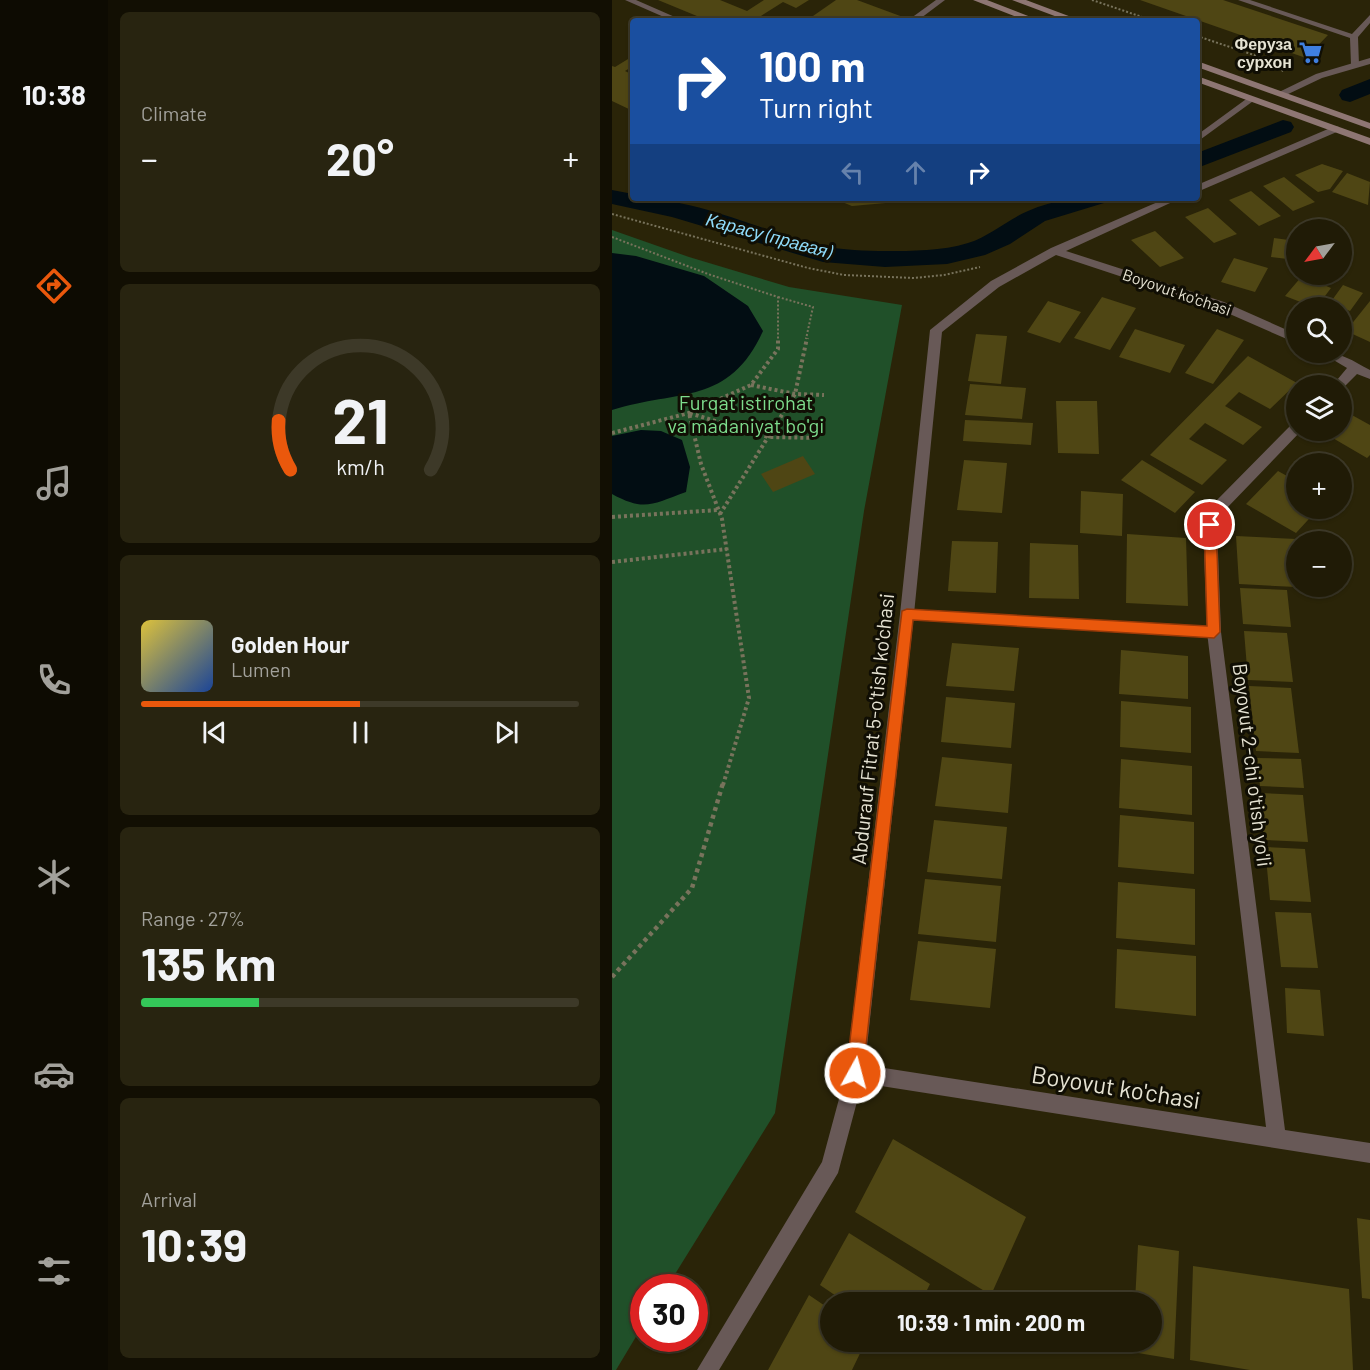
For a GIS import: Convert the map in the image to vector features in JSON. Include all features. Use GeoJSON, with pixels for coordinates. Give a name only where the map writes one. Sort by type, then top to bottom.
{"type":"FeatureCollection","features":[{"type":"Feature","properties":{"kind":"main road"},"geometry":{"type":"LineString","coordinates":[[978,0],[1028,18]]}},
{"type":"Feature","properties":{"kind":"main road"},"geometry":{"type":"LineString","coordinates":[[1017,0],[1068,18]]}},
{"type":"Feature","properties":{"kind":"main road"},"geometry":{"type":"LineString","coordinates":[[1200,65],[1370,126]]}},
{"type":"Feature","properties":{"kind":"main road"},"geometry":{"type":"LineString","coordinates":[[1200,80],[1370,142]]}},
{"type":"Feature","properties":{"kind":"street"},"geometry":{"type":"LineString","coordinates":[[1280,94],[1319,76],[1370,61]]}},
{"type":"Feature","properties":{"kind":"street"},"geometry":{"type":"LineString","coordinates":[[1200,188],[1330,127]]}},
{"type":"Feature","properties":{"kind":"street","name":"Abdurauf Fitrat 5-o'tish ko'chasi"},"geometry":{"type":"LineString","coordinates":[[707,1370],[831,1166],[855,1073],[907,614],[936,330],[995,284],[1056,250],[1169,201]]}},
{"type":"Feature","properties":{"kind":"street","name":"Boyovut ko'chasi"},"geometry":{"type":"LineString","coordinates":[[1056,250],[1220,305],[1286,335]]}},
{"type":"Feature","properties":{"kind":"street"},"geometry":{"type":"LineString","coordinates":[[1350,363],[1370,375]]}},
{"type":"Feature","properties":{"kind":"street"},"geometry":{"type":"LineString","coordinates":[[1348,375],[1357,366]]}},
{"type":"Feature","properties":{"kind":"street","name":"Boyovut 2-chi o'tish yo'li"},"geometry":{"type":"LineString","coordinates":[[1277,1139],[1214,632],[1210,525],[1220,506],[1286,439]]}},
{"type":"Feature","properties":{"kind":"street","name":"Boyovut ko'chasi"},"geometry":{"type":"LineString","coordinates":[[855,1073],[1370,1153]]}},
{"type":"Feature","properties":{"kind":"lane"},"geometry":{"type":"LineString","coordinates":[[629,0],[673,18]]}},
{"type":"Feature","properties":{"kind":"lane"},"geometry":{"type":"LineString","coordinates":[[915,18],[941,0]]}},
{"type":"Feature","properties":{"kind":"lane"},"geometry":{"type":"LineString","coordinates":[[1242,0],[1354,38]]}},
{"type":"Feature","properties":{"kind":"lane"},"geometry":{"type":"LineString","coordinates":[[1355,65],[1354,38],[1370,18]]}},
{"type":"Feature","properties":{"kind":"lane"},"geometry":{"type":"LineString","coordinates":[[1200,137],[1252,99]]}},
{"type":"Feature","properties":{"kind":"lane"},"geometry":{"type":"LineString","coordinates":[[907,614],[1214,632]]}},
{"type":"Feature","properties":{"kind":"path"},"geometry":{"type":"LineString","coordinates":[[1092,0],[1145,18]]}},
{"type":"Feature","properties":{"kind":"path"},"geometry":{"type":"LineString","coordinates":[[612,214],[807,268],[844,275],[914,278],[984,267]]}},
{"type":"Feature","properties":{"kind":"path"},"geometry":{"type":"LineString","coordinates":[[612,237],[708,274],[813,307],[795,394],[719,512]]}},
{"type":"Feature","properties":{"kind":"path"},"geometry":{"type":"LineString","coordinates":[[612,433],[689,412],[751,385],[778,349],[778,297]]}},
{"type":"Feature","properties":{"kind":"path"},"geometry":{"type":"LineString","coordinates":[[751,385],[795,394],[824,395]]}},
{"type":"Feature","properties":{"kind":"path"},"geometry":{"type":"LineString","coordinates":[[689,412],[768,437],[817,438]]}},
{"type":"Feature","properties":{"kind":"path"},"geometry":{"type":"LineString","coordinates":[[612,977],[692,888],[749,698],[727,549],[719,512],[701,464],[689,412]]}},
{"type":"Feature","properties":{"kind":"path"},"geometry":{"type":"LineString","coordinates":[[612,517],[719,512]]}},
{"type":"Feature","properties":{"kind":"path"},"geometry":{"type":"LineString","coordinates":[[612,562],[727,549]]}},
{"type":"Feature","properties":{"kind":"green space","name":"Furqat istirohat va madaniyat bo'gi"},"geometry":{"type":"Polygon","coordinates":[[[612,230],[689,257],[789,287],[902,305],[864,511],[775,1113],[675,1274],[630,1274],[630,1347],[616,1370],[612,1370],[612,230]]]}},
{"type":"Feature","properties":{"kind":"shaded area"},"geometry":{"type":"Polygon","coordinates":[[[612,253],[636,256],[704,276],[748,306],[763,331],[749,355],[734,372],[700,391],[612,410],[612,253]]]}},
{"type":"Feature","properties":{"kind":"shaded area"},"geometry":{"type":"Polygon","coordinates":[[[641,430],[661,431],[682,440],[690,467],[686,492],[649,504],[633,503],[612,494],[612,436],[641,430]]]}},
{"type":"Feature","properties":{"kind":"building"},"geometry":{"type":"Polygon","coordinates":[[[658,0],[720,0],[747,11],[764,0],[809,0],[796,8],[783,2],[761,16],[766,18],[702,18],[658,0]]]}},
{"type":"Feature","properties":{"kind":"building"},"geometry":{"type":"Polygon","coordinates":[[[836,0],[857,0],[903,17],[819,18],[813,16],[836,0]]]}},
{"type":"Feature","properties":{"kind":"building"},"geometry":{"type":"Polygon","coordinates":[[[1140,0],[1223,0],[1328,35],[1306,58],[1200,21],[1200,18],[1192,18],[1140,0]]]}},
{"type":"Feature","properties":{"kind":"building"},"geometry":{"type":"Polygon","coordinates":[[[630,58],[630,68],[625,71],[630,74],[630,110],[612,101],[612,66],[615,67],[630,58]]]}},
{"type":"Feature","properties":{"kind":"building"},"geometry":{"type":"Polygon","coordinates":[[[1322,164],[1343,171],[1330,189],[1318,192],[1295,175],[1322,164]]]}},
{"type":"Feature","properties":{"kind":"building"},"geometry":{"type":"Polygon","coordinates":[[[1347,173],[1370,182],[1368,205],[1332,192],[1347,173]]]}},
{"type":"Feature","properties":{"kind":"building"},"geometry":{"type":"Polygon","coordinates":[[[1284,177],[1315,202],[1293,211],[1263,186],[1284,177]]]}},
{"type":"Feature","properties":{"kind":"building"},"geometry":{"type":"Polygon","coordinates":[[[1251,191],[1281,216],[1259,226],[1229,200],[1251,191]]]}},
{"type":"Feature","properties":{"kind":"building"},"geometry":{"type":"Polygon","coordinates":[[[840,201],[909,201],[852,206],[840,201]]]}},
{"type":"Feature","properties":{"kind":"building"},"geometry":{"type":"Polygon","coordinates":[[[1208,208],[1237,234],[1214,243],[1185,217],[1208,208]]]}},
{"type":"Feature","properties":{"kind":"building"},"geometry":{"type":"Polygon","coordinates":[[[1155,231],[1184,258],[1160,267],[1131,240],[1155,231]]]}},
{"type":"Feature","properties":{"kind":"building"},"geometry":{"type":"Polygon","coordinates":[[[1274,238],[1286,240],[1286,259],[1271,257],[1274,238]]]}},
{"type":"Feature","properties":{"kind":"building"},"geometry":{"type":"Polygon","coordinates":[[[1234,258],[1268,268],[1255,292],[1221,282],[1234,258]]]}},
{"type":"Feature","properties":{"kind":"building"},"geometry":{"type":"Polygon","coordinates":[[[1294,285],[1324,285],[1331,288],[1324,297],[1285,296],[1294,285]]]}},
{"type":"Feature","properties":{"kind":"building"},"geometry":{"type":"Polygon","coordinates":[[[1343,285],[1363,293],[1352,308],[1352,297],[1334,297],[1343,285]]]}},
{"type":"Feature","properties":{"kind":"building"},"geometry":{"type":"Polygon","coordinates":[[[1102,297],[1136,308],[1110,350],[1074,338],[1102,297]]]}},
{"type":"Feature","properties":{"kind":"building"},"geometry":{"type":"Polygon","coordinates":[[[1048,301],[1081,312],[1060,343],[1027,332],[1048,301]]]}},
{"type":"Feature","properties":{"kind":"building"},"geometry":{"type":"Polygon","coordinates":[[[1370,301],[1370,342],[1352,334],[1352,324],[1370,301]]]}},
{"type":"Feature","properties":{"kind":"building"},"geometry":{"type":"Polygon","coordinates":[[[1135,329],[1185,345],[1170,373],[1119,357],[1135,329]]]}},
{"type":"Feature","properties":{"kind":"building"},"geometry":{"type":"Polygon","coordinates":[[[1217,329],[1244,340],[1213,384],[1185,373],[1217,329]]]}},
{"type":"Feature","properties":{"kind":"building"},"geometry":{"type":"Polygon","coordinates":[[[976,334],[1007,336],[1001,384],[968,381],[976,334]]]}},
{"type":"Feature","properties":{"kind":"building"},"geometry":{"type":"Polygon","coordinates":[[[1248,356],[1286,377],[1286,394],[1270,409],[1239,392],[1225,406],[1262,427],[1243,445],[1205,423],[1189,439],[1227,460],[1202,485],[1150,455],[1248,356]]]}},
{"type":"Feature","properties":{"kind":"building"},"geometry":{"type":"Polygon","coordinates":[[[970,384],[1026,388],[1022,419],[965,415],[970,384]]]}},
{"type":"Feature","properties":{"kind":"building"},"geometry":{"type":"Polygon","coordinates":[[[1056,401],[1097,401],[1099,454],[1058,453],[1056,401]]]}},
{"type":"Feature","properties":{"kind":"building"},"geometry":{"type":"Polygon","coordinates":[[[1352,415],[1370,425],[1370,455],[1367,458],[1338,441],[1352,441],[1352,415]]]}},
{"type":"Feature","properties":{"kind":"building"},"geometry":{"type":"Polygon","coordinates":[[[965,420],[1033,423],[1031,445],[963,441],[965,420]]]}},
{"type":"Feature","properties":{"kind":"building"},"geometry":{"type":"Polygon","coordinates":[[[803,456],[815,474],[773,492],[761,474],[803,456]]]}},
{"type":"Feature","properties":{"kind":"building"},"geometry":{"type":"Polygon","coordinates":[[[964,460],[1007,463],[1002,513],[957,510],[964,460]]]}},
{"type":"Feature","properties":{"kind":"building"},"geometry":{"type":"Polygon","coordinates":[[[1142,460],[1195,492],[1175,513],[1121,480],[1142,460]]]}},
{"type":"Feature","properties":{"kind":"building"},"geometry":{"type":"Polygon","coordinates":[[[1278,471],[1286,475],[1286,519],[1309,519],[1298,531],[1293,531],[1246,504],[1278,471]]]}},
{"type":"Feature","properties":{"kind":"building"},"geometry":{"type":"Polygon","coordinates":[[[1081,491],[1123,494],[1122,536],[1080,533],[1081,491]]]}},
{"type":"Feature","properties":{"kind":"building"},"geometry":{"type":"Polygon","coordinates":[[[1127,534],[1186,538],[1188,606],[1126,603],[1127,534]]]}},
{"type":"Feature","properties":{"kind":"building"},"geometry":{"type":"Polygon","coordinates":[[[1236,536],[1286,538],[1286,586],[1239,584],[1236,536]]]}},
{"type":"Feature","properties":{"kind":"building"},"geometry":{"type":"Polygon","coordinates":[[[952,541],[998,542],[996,593],[948,591],[952,541]]]}},
{"type":"Feature","properties":{"kind":"building"},"geometry":{"type":"Polygon","coordinates":[[[1030,543],[1078,545],[1079,599],[1029,598],[1030,543]]]}},
{"type":"Feature","properties":{"kind":"building"},"geometry":{"type":"Polygon","coordinates":[[[1240,588],[1286,590],[1291,627],[1243,624],[1240,588]]]}},
{"type":"Feature","properties":{"kind":"building"},"geometry":{"type":"Polygon","coordinates":[[[1244,631],[1287,633],[1293,682],[1248,680],[1244,631]]]}},
{"type":"Feature","properties":{"kind":"building"},"geometry":{"type":"Polygon","coordinates":[[[952,643],[1019,648],[1014,691],[946,686],[952,643]]]}},
{"type":"Feature","properties":{"kind":"building"},"geometry":{"type":"Polygon","coordinates":[[[1121,650],[1188,656],[1188,699],[1119,694],[1121,650]]]}},
{"type":"Feature","properties":{"kind":"building"},"geometry":{"type":"Polygon","coordinates":[[[1249,686],[1291,688],[1299,753],[1256,751],[1249,686]]]}},
{"type":"Feature","properties":{"kind":"building"},"geometry":{"type":"Polygon","coordinates":[[[946,697],[1015,703],[1011,748],[941,742],[946,697]]]}},
{"type":"Feature","properties":{"kind":"building"},"geometry":{"type":"Polygon","coordinates":[[[1121,701],[1191,707],[1191,753],[1120,747],[1121,701]]]}},
{"type":"Feature","properties":{"kind":"building"},"geometry":{"type":"Polygon","coordinates":[[[942,757],[1012,764],[1008,813],[935,806],[942,757]]]}},
{"type":"Feature","properties":{"kind":"building"},"geometry":{"type":"Polygon","coordinates":[[[1257,758],[1301,759],[1304,788],[1260,786],[1257,758]]]}},
{"type":"Feature","properties":{"kind":"building"},"geometry":{"type":"Polygon","coordinates":[[[1121,759],[1192,766],[1192,815],[1119,808],[1121,759]]]}},
{"type":"Feature","properties":{"kind":"building"},"geometry":{"type":"Polygon","coordinates":[[[1259,793],[1303,795],[1308,842],[1264,840],[1259,793]]]}},
{"type":"Feature","properties":{"kind":"building"},"geometry":{"type":"Polygon","coordinates":[[[1120,815],[1194,822],[1194,874],[1118,867],[1120,815]]]}},
{"type":"Feature","properties":{"kind":"building"},"geometry":{"type":"Polygon","coordinates":[[[934,820],[1007,827],[1002,879],[927,872],[934,820]]]}},
{"type":"Feature","properties":{"kind":"building"},"geometry":{"type":"Polygon","coordinates":[[[1265,847],[1305,849],[1311,902],[1270,900],[1265,847]]]}},
{"type":"Feature","properties":{"kind":"building"},"geometry":{"type":"Polygon","coordinates":[[[925,879],[1001,886],[996,942],[918,934],[925,879]]]}},
{"type":"Feature","properties":{"kind":"building"},"geometry":{"type":"Polygon","coordinates":[[[1118,882],[1195,889],[1195,945],[1116,938],[1118,882]]]}},
{"type":"Feature","properties":{"kind":"building"},"geometry":{"type":"Polygon","coordinates":[[[1275,912],[1311,913],[1318,968],[1281,967],[1275,912]]]}},
{"type":"Feature","properties":{"kind":"building"},"geometry":{"type":"Polygon","coordinates":[[[918,941],[996,949],[990,1008],[910,1000],[918,941]]]}},
{"type":"Feature","properties":{"kind":"building"},"geometry":{"type":"Polygon","coordinates":[[[1117,949],[1196,956],[1196,1016],[1115,1008],[1117,949]]]}},
{"type":"Feature","properties":{"kind":"building"},"geometry":{"type":"Polygon","coordinates":[[[1285,988],[1320,990],[1324,1036],[1287,1033],[1285,988]]]}},
{"type":"Feature","properties":{"kind":"building"},"geometry":{"type":"Polygon","coordinates":[[[893,1139],[1026,1217],[992,1292],[986,1292],[855,1212],[893,1139]]]}},
{"type":"Feature","properties":{"kind":"building"},"geometry":{"type":"Polygon","coordinates":[[[1357,1218],[1370,1220],[1370,1299],[1362,1298],[1357,1218]]]}},
{"type":"Feature","properties":{"kind":"building"},"geometry":{"type":"Polygon","coordinates":[[[849,1233],[930,1284],[926,1292],[830,1292],[820,1285],[849,1233]]]}},
{"type":"Feature","properties":{"kind":"building"},"geometry":{"type":"Polygon","coordinates":[[[1138,1245],[1179,1251],[1174,1359],[1132,1352],[1162,1352],[1162,1292],[1136,1292],[1138,1245]]]}},
{"type":"Feature","properties":{"kind":"building"},"geometry":{"type":"Polygon","coordinates":[[[1193,1266],[1349,1289],[1353,1370],[1250,1370],[1190,1360],[1193,1266]]]}},
{"type":"Feature","properties":{"kind":"building"},"geometry":{"type":"Polygon","coordinates":[[[809,1295],[820,1302],[820,1352],[861,1352],[852,1370],[768,1370],[809,1295]]]}},
{"type":"Feature","properties":{"kind":"waterway","name":"Карасу (правая)"},"geometry":{"type":"LineString","coordinates":[[1350,95],[1370,86]]}},
{"type":"Feature","properties":{"kind":"waterway","name":"Карасу (правая)"},"geometry":{"type":"LineString","coordinates":[[1200,160],[1283,127]]}},
{"type":"Feature","properties":{"kind":"waterway","name":"Карасу (правая)"},"geometry":{"type":"LineString","coordinates":[[612,197],[630,201]]}},
{"type":"Feature","properties":{"kind":"waterway","name":"Карасу (правая)"},"geometry":{"type":"LineString","coordinates":[[632,201],[676,210],[823,254],[885,259],[947,256],[976,249],[1001,238],[1036,216],[1086,201]]}},
{"type":"Feature","properties":{"kind":"place","name":"Феруза сурхон"},"geometry":{"type":"Point","coordinates":[1310,53]}},
{"type":"Feature","properties":{"kind":"route"},"geometry":{"type":"LineString","coordinates":[[855,1073],[907,614],[1214,632],[1210,525]]}}]}
